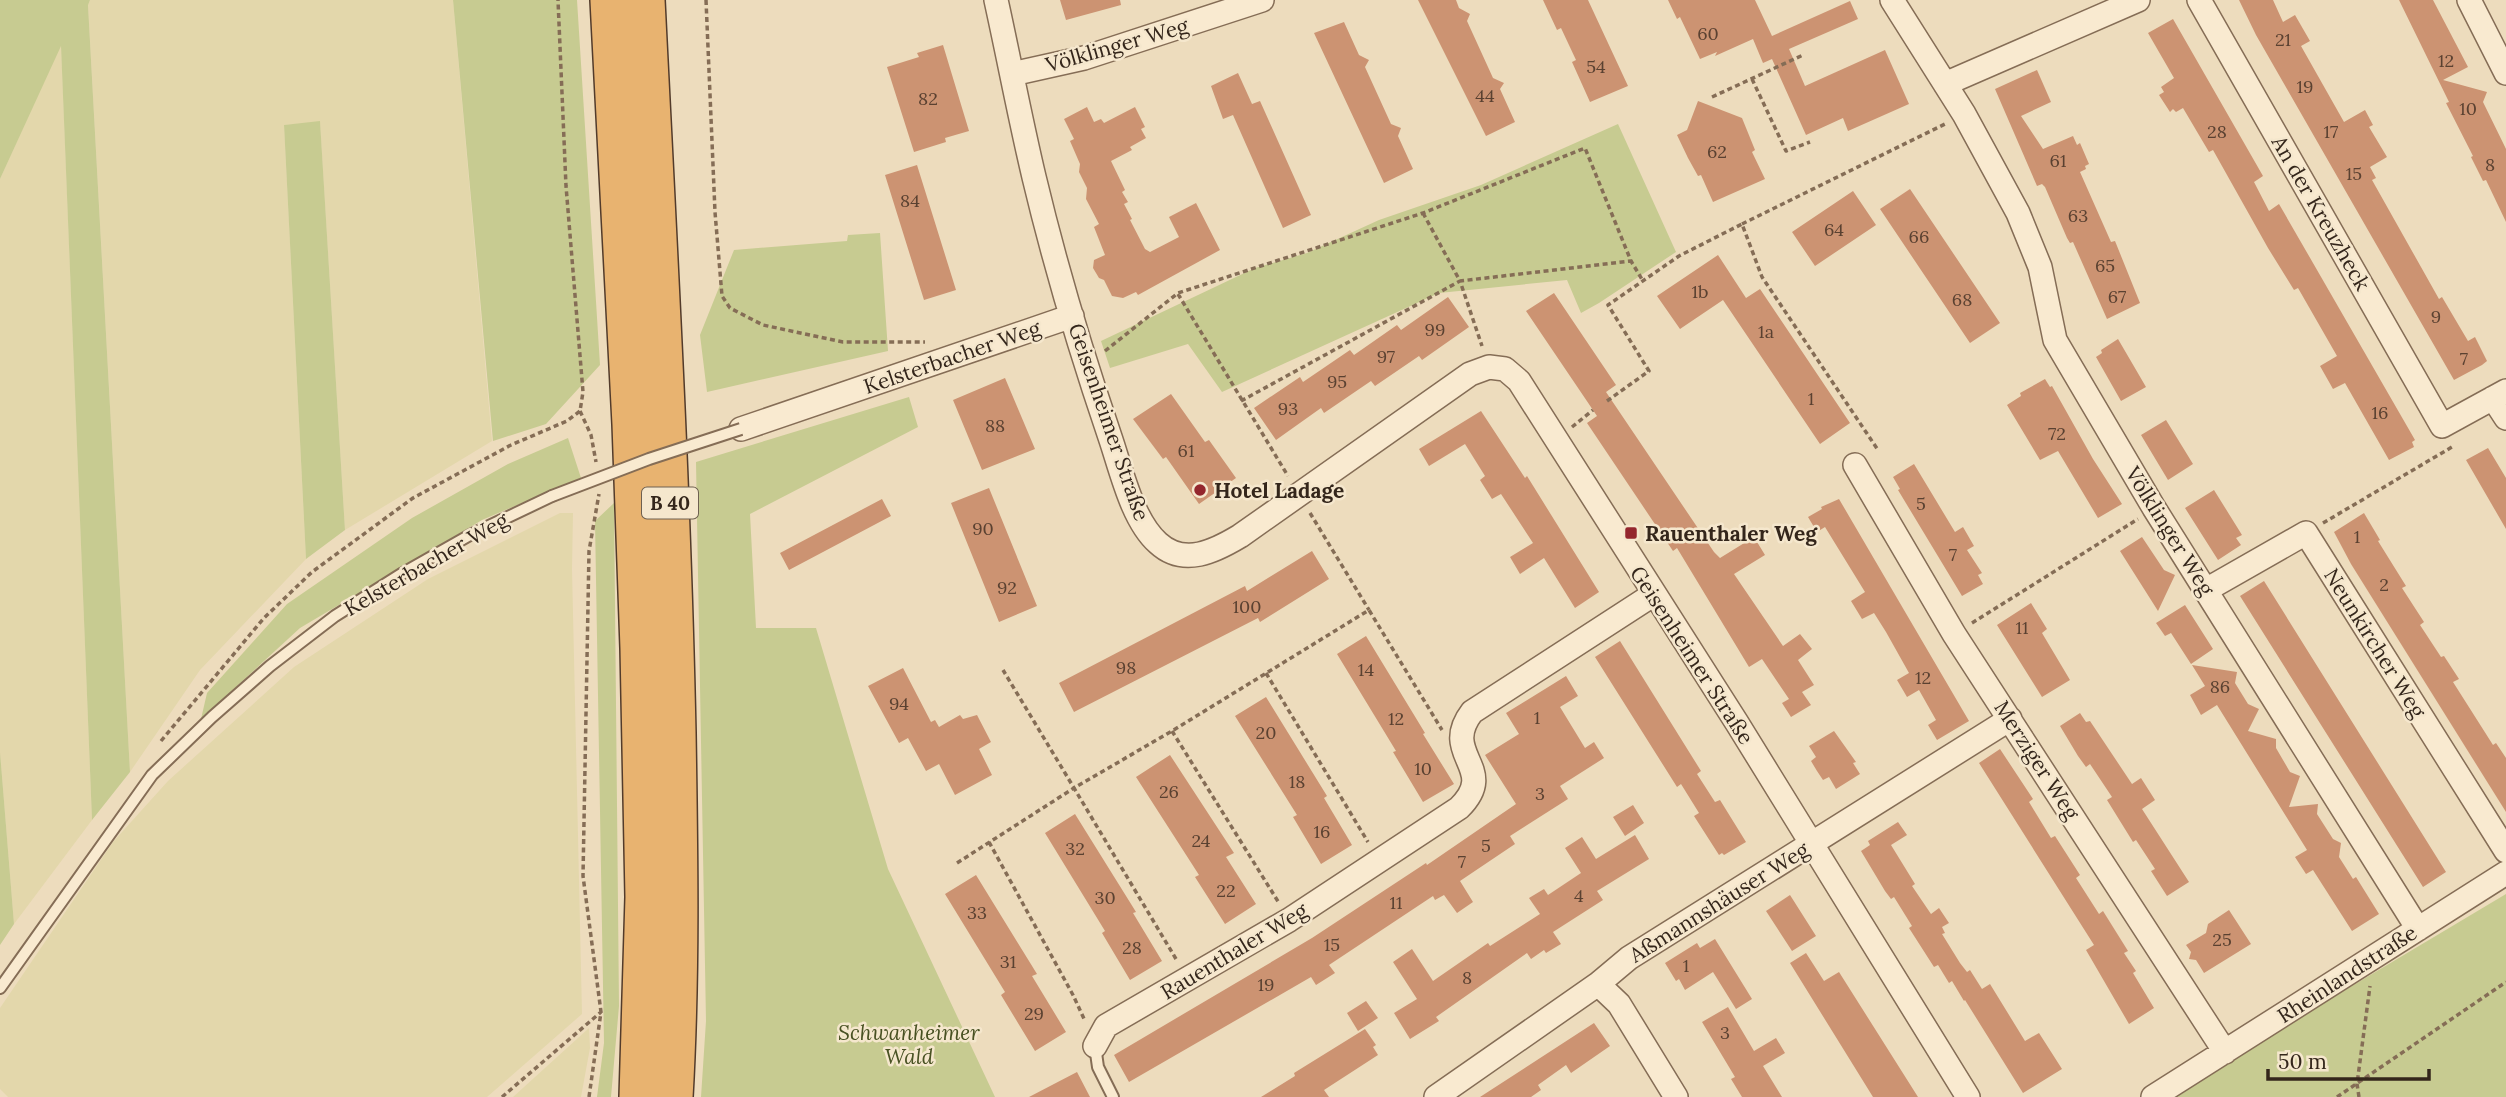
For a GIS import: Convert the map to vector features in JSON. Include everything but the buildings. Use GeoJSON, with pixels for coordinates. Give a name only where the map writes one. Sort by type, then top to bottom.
{"type":"FeatureCollection","features":[{"type":"Feature","properties":{"kind":"highway","name":"B 40"},"geometry":{"type":"LineString","coordinates":[[609,0],[639,648],[644,897],[638,1097]]}},
{"type":"Feature","properties":{"kind":"highway","name":"B 40"},"geometry":{"type":"LineString","coordinates":[[646,0],[659,236],[675,656],[679,897],[674,1097]]}},
{"type":"Feature","properties":{"kind":"street","name":"Geisenheimer Straße"},"geometry":{"type":"LineString","coordinates":[[996,0],[1034,177],[1087,368],[1139,515],[1158,544],[1168,551],[1193,556],[1205,555],[1240,536],[1470,374],[1489,367],[1505,369],[1519,381],[1737,723],[1968,1097]]}},
{"type":"Feature","properties":{"kind":"street","name":"Völklinger Weg"},"geometry":{"type":"LineString","coordinates":[[1012,74],[1084,58],[1262,0]]}},
{"type":"Feature","properties":{"kind":"street","name":"Völklinger Weg"},"geometry":{"type":"LineString","coordinates":[[1892,0],[1964,114],[2028,236],[2040,267],[2055,340],[2154,508],[2418,929]]}},
{"type":"Feature","properties":{"kind":"street"},"geometry":{"type":"LineString","coordinates":[[1945,84],[2137,0]]}},
{"type":"Feature","properties":{"kind":"street","name":"An der Kreuzheck"},"geometry":{"type":"LineString","coordinates":[[2199,0],[2448,436]]}},
{"type":"Feature","properties":{"kind":"street"},"geometry":{"type":"LineString","coordinates":[[2469,0],[2506,73]]}},
{"type":"Feature","properties":{"kind":"street","name":"Kelsterbacher Weg"},"geometry":{"type":"LineString","coordinates":[[741,429],[1072,316]]}},
{"type":"Feature","properties":{"kind":"street"},"geometry":{"type":"LineString","coordinates":[[2448,436],[2500,394],[2506,418]]}},
{"type":"Feature","properties":{"kind":"street","name":"Merziger Weg"},"geometry":{"type":"LineString","coordinates":[[1856,465],[1954,634],[2225,1052]]}},
{"type":"Feature","properties":{"kind":"street"},"geometry":{"type":"LineString","coordinates":[[2206,590],[2306,533]]}},
{"type":"Feature","properties":{"kind":"street","name":"Neunkircher Weg"},"geometry":{"type":"LineString","coordinates":[[2306,533],[2506,851]]}},
{"type":"Feature","properties":{"kind":"street"},"geometry":{"type":"LineString","coordinates":[[1460,739],[1463,724],[1472,712],[1654,594]]}},
{"type":"Feature","properties":{"kind":"street","name":"Aßmannshäuser Weg"},"geometry":{"type":"LineString","coordinates":[[1436,1097],[1598,984],[1629,958],[2010,719]]}},
{"type":"Feature","properties":{"kind":"street","name":"Rauenthaler Weg"},"geometry":{"type":"LineString","coordinates":[[1096,1046],[1106,1026],[1289,920],[1447,817],[1468,799],[1475,786],[1474,774],[1460,739]]}},
{"type":"Feature","properties":{"kind":"street","name":"Rheinlandstraße"},"geometry":{"type":"LineString","coordinates":[[2153,1097],[2506,873]]}},
{"type":"Feature","properties":{"kind":"street"},"geometry":{"type":"LineString","coordinates":[[1598,984],[1619,1004],[1676,1097]]}},
{"type":"Feature","properties":{"kind":"lane","name":"Kelsterbacher Weg"},"geometry":{"type":"LineString","coordinates":[[0,988],[152,775],[270,666],[335,616],[470,535],[552,496],[649,459],[741,429]]}},
{"type":"Feature","properties":{"kind":"lane"},"geometry":{"type":"LineString","coordinates":[[1096,1046],[1098,1067],[1113,1097]]}},
{"type":"Feature","properties":{"kind":"path"},"geometry":{"type":"LineString","coordinates":[[558,0],[566,186],[583,392],[580,411],[591,435],[598,470]]}},
{"type":"Feature","properties":{"kind":"path"},"geometry":{"type":"LineString","coordinates":[[706,0],[715,212],[722,296],[730,308],[763,325],[843,342],[935,341]]}},
{"type":"Feature","properties":{"kind":"path"},"geometry":{"type":"LineString","coordinates":[[1712,97],[1803,55]]}},
{"type":"Feature","properties":{"kind":"path"},"geometry":{"type":"LineString","coordinates":[[1752,79],[1786,151],[1810,142]]}},
{"type":"Feature","properties":{"kind":"path"},"geometry":{"type":"LineString","coordinates":[[1607,401],[1649,371],[1608,305],[1679,256],[1917,140],[1964,114]]}},
{"type":"Feature","properties":{"kind":"path"},"geometry":{"type":"LineString","coordinates":[[1087,368],[1112,344],[1178,293],[1423,213],[1585,148],[1631,261],[1643,281]]}},
{"type":"Feature","properties":{"kind":"path"},"geometry":{"type":"LineString","coordinates":[[1423,213],[1460,281],[1489,367]]}},
{"type":"Feature","properties":{"kind":"path"},"geometry":{"type":"LineString","coordinates":[[1742,224],[1762,277],[1878,450]]}},
{"type":"Feature","properties":{"kind":"path"},"geometry":{"type":"LineString","coordinates":[[1241,401],[1460,281],[1631,261]]}},
{"type":"Feature","properties":{"kind":"path"},"geometry":{"type":"LineString","coordinates":[[1178,293],[1441,730],[1460,739]]}},
{"type":"Feature","properties":{"kind":"path"},"geometry":{"type":"LineString","coordinates":[[152,775],[152,756],[162,741],[264,618],[312,572],[414,498],[511,445],[568,421],[580,411]]}},
{"type":"Feature","properties":{"kind":"path"},"geometry":{"type":"LineString","coordinates":[[2306,533],[2448,436]]}},
{"type":"Feature","properties":{"kind":"path"},"geometry":{"type":"LineString","coordinates":[[589,1097],[601,1012],[583,876],[589,551],[599,493]]}},
{"type":"Feature","properties":{"kind":"path"},"geometry":{"type":"LineString","coordinates":[[1954,634],[2154,508]]}},
{"type":"Feature","properties":{"kind":"path"},"geometry":{"type":"LineString","coordinates":[[957,863],[1074,788],[1369,610]]}},
{"type":"Feature","properties":{"kind":"path"},"geometry":{"type":"LineString","coordinates":[[1003,670],[1188,979]]}},
{"type":"Feature","properties":{"kind":"path"},"geometry":{"type":"LineString","coordinates":[[1266,673],[1380,861]]}},
{"type":"Feature","properties":{"kind":"path"},"geometry":{"type":"LineString","coordinates":[[1172,731],[1289,920]]}},
{"type":"Feature","properties":{"kind":"path"},"geometry":{"type":"LineString","coordinates":[[989,842],[1073,995],[1096,1046]]}},
{"type":"Feature","properties":{"kind":"path"},"geometry":{"type":"LineString","coordinates":[[2359,1097],[2357,1084],[2370,987],[2371,959]]}},
{"type":"Feature","properties":{"kind":"path"},"geometry":{"type":"LineString","coordinates":[[2337,1097],[2506,982]]}},
{"type":"Feature","properties":{"kind":"path"},"geometry":{"type":"LineString","coordinates":[[502,1097],[601,1012]]}},
{"type":"Feature","properties":{"kind":"shaded area"},"geometry":{"type":"Polygon","coordinates":[[[90,0],[453,0],[492,441],[345,530],[320,122],[284,125],[306,559],[200,670],[130,772],[88,4],[90,0]]]}},
{"type":"Feature","properties":{"kind":"shaded area"},"geometry":{"type":"Polygon","coordinates":[[[61,44],[92,820],[14,924],[0,752],[0,179],[61,44]]]}},
{"type":"Feature","properties":{"kind":"shaded area"},"geometry":{"type":"Polygon","coordinates":[[[560,513],[573,513],[582,1014],[487,1097],[8,1097],[0,1089],[0,1008],[113,842],[168,781],[294,667],[428,579],[560,513]]]}},
{"type":"Feature","properties":{"kind":"shaded area"},"geometry":{"type":"Polygon","coordinates":[[[589,1028],[590,1048],[581,1097],[513,1097],[589,1028]]]}},
{"type":"Feature","properties":{"kind":"green space"},"geometry":{"type":"Polygon","coordinates":[[[0,0],[90,0],[88,5],[130,772],[92,820],[61,46],[0,179],[0,0]]]}},
{"type":"Feature","properties":{"kind":"green space"},"geometry":{"type":"Polygon","coordinates":[[[453,0],[577,0],[600,365],[546,424],[493,441],[453,0]]]}},
{"type":"Feature","properties":{"kind":"green space"},"geometry":{"type":"Polygon","coordinates":[[[320,121],[345,530],[306,559],[284,125],[320,121]]]}},
{"type":"Feature","properties":{"kind":"green space"},"geometry":{"type":"Polygon","coordinates":[[[1618,124],[1676,252],[1581,313],[1567,280],[1439,293],[1222,392],[1188,344],[1110,368],[1101,341],[1255,268],[1307,253],[1379,220],[1481,185],[1618,124]]]}},
{"type":"Feature","properties":{"kind":"green space"},"geometry":{"type":"Polygon","coordinates":[[[880,233],[888,351],[707,392],[700,335],[734,250],[847,241],[848,235],[880,233]]]}},
{"type":"Feature","properties":{"kind":"green space","name":"Schwanheimer Wald"},"geometry":{"type":"Polygon","coordinates":[[[909,397],[918,427],[750,514],[756,628],[816,628],[888,869],[995,1097],[701,1097],[706,1021],[696,462],[909,397]]]}},
{"type":"Feature","properties":{"kind":"green space"},"geometry":{"type":"Polygon","coordinates":[[[568,438],[581,478],[482,520],[300,628],[201,719],[207,693],[287,604],[412,518],[508,464],[568,438]]]}},
{"type":"Feature","properties":{"kind":"green space"},"geometry":{"type":"Polygon","coordinates":[[[614,503],[619,1006],[611,1097],[597,1097],[604,1043],[595,521],[614,503]]]}},
{"type":"Feature","properties":{"kind":"green space"},"geometry":{"type":"Polygon","coordinates":[[[0,752],[14,924],[0,945],[0,752]]]}},
{"type":"Feature","properties":{"kind":"green space"},"geometry":{"type":"Polygon","coordinates":[[[2506,894],[2506,1097],[2166,1097],[2506,894]]]}},
{"type":"Feature","properties":{"kind":"place","name":"Hotel Ladage"},"geometry":{"type":"Point","coordinates":[1200,490]}},
{"type":"Feature","properties":{"kind":"place","name":"Rauenthaler Weg"},"geometry":{"type":"Point","coordinates":[1631,533]}}]}
